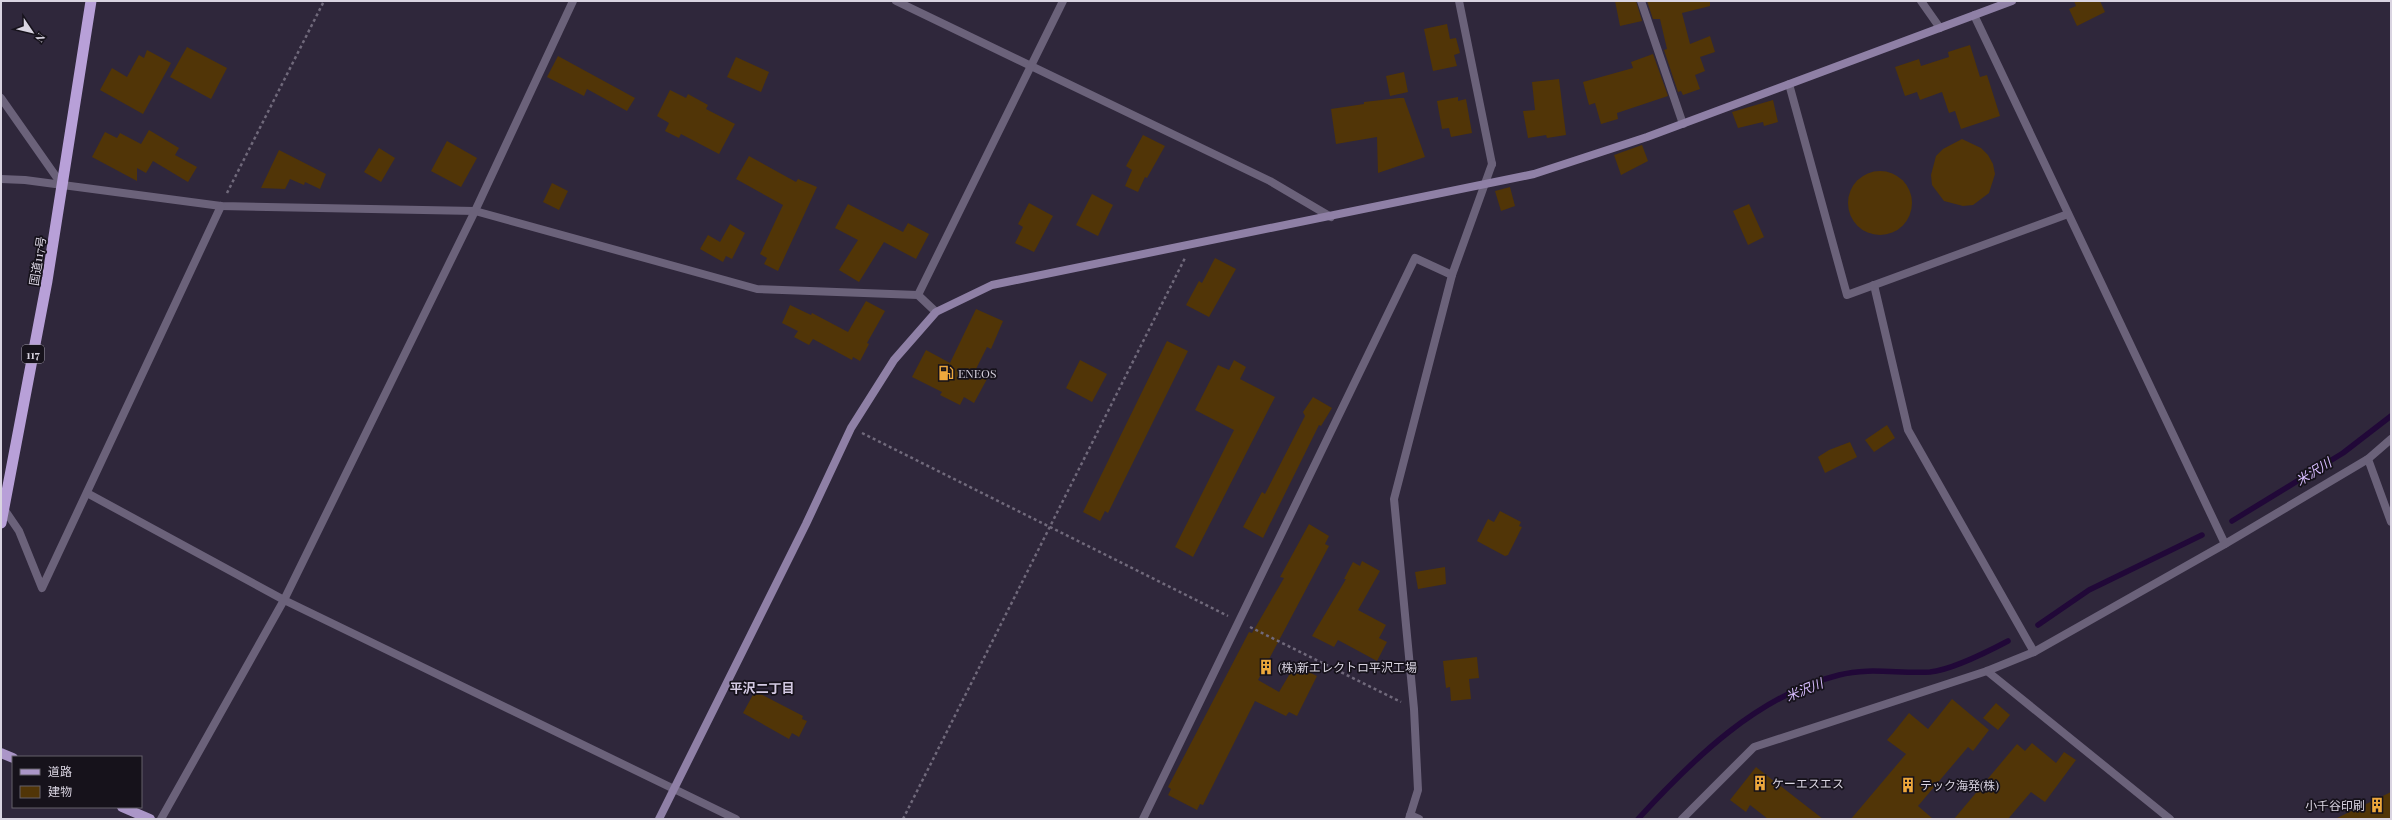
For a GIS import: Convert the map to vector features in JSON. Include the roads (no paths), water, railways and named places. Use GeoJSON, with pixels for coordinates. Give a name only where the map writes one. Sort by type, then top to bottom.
{"type":"FeatureCollection","features":[{"type":"Feature","properties":{"kind":"highway","name":"国道117号"},"geometry":{"type":"LineString","coordinates":[[1,523],[47,281],[91,1]]}},
{"type":"Feature","properties":{"kind":"main road"},"geometry":{"type":"LineString","coordinates":[[659,819],[806,524],[851,428],[894,360],[936,312],[992,285],[1331,217],[1534,174],[1683,124],[2012,1]]}},
{"type":"Feature","properties":{"kind":"main road"},"geometry":{"type":"LineString","coordinates":[[1,753],[12,758]]}},
{"type":"Feature","properties":{"kind":"main road"},"geometry":{"type":"LineString","coordinates":[[124,808],[150,819]]}},
{"type":"Feature","properties":{"kind":"street"},"geometry":{"type":"LineString","coordinates":[[162,819],[284,600],[475,211],[573,1]]}},
{"type":"Feature","properties":{"kind":"street"},"geometry":{"type":"LineString","coordinates":[[896,1],[1270,181],[1331,217]]}},
{"type":"Feature","properties":{"kind":"street"},"geometry":{"type":"LineString","coordinates":[[918,295],[1063,1]]}},
{"type":"Feature","properties":{"kind":"street"},"geometry":{"type":"LineString","coordinates":[[1419,819],[1409,817],[1418,790],[1414,709],[1394,500],[1452,275],[1492,164],[1459,1]]}},
{"type":"Feature","properties":{"kind":"street"},"geometry":{"type":"LineString","coordinates":[[1642,1],[1683,124]]}},
{"type":"Feature","properties":{"kind":"street"},"geometry":{"type":"LineString","coordinates":[[1921,1],[1940,28]]}},
{"type":"Feature","properties":{"kind":"street"},"geometry":{"type":"LineString","coordinates":[[1974,15],[2225,544]]}},
{"type":"Feature","properties":{"kind":"street"},"geometry":{"type":"LineString","coordinates":[[1788,84],[1847,295],[2068,214]]}},
{"type":"Feature","properties":{"kind":"street"},"geometry":{"type":"LineString","coordinates":[[1,98],[62,185]]}},
{"type":"Feature","properties":{"kind":"street"},"geometry":{"type":"LineString","coordinates":[[1,179],[62,185],[220,206],[475,211],[757,289],[918,295],[936,312]]}},
{"type":"Feature","properties":{"kind":"street"},"geometry":{"type":"LineString","coordinates":[[4,509],[19,532],[42,588],[220,206]]}},
{"type":"Feature","properties":{"kind":"street"},"geometry":{"type":"LineString","coordinates":[[1143,819],[1415,258],[1452,275]]}},
{"type":"Feature","properties":{"kind":"street"},"geometry":{"type":"LineString","coordinates":[[1874,285],[1908,430],[2034,652]]}},
{"type":"Feature","properties":{"kind":"street"},"geometry":{"type":"LineString","coordinates":[[1682,819],[1754,747],[1987,671],[2034,652],[2225,544],[2368,459],[2391,438]]}},
{"type":"Feature","properties":{"kind":"street"},"geometry":{"type":"LineString","coordinates":[[2368,459],[2391,522]]}},
{"type":"Feature","properties":{"kind":"street"},"geometry":{"type":"LineString","coordinates":[[87,493],[284,600],[736,819]]}},
{"type":"Feature","properties":{"kind":"street"},"geometry":{"type":"LineString","coordinates":[[1987,671],[2170,819]]}},
{"type":"Feature","properties":{"kind":"waterway","name":"米沢川"},"geometry":{"type":"LineString","coordinates":[[2232,521],[2343,453],[2391,416]]}},
{"type":"Feature","properties":{"kind":"waterway","name":"米沢川"},"geometry":{"type":"LineString","coordinates":[[2038,625],[2089,590],[2202,535]]}},
{"type":"Feature","properties":{"kind":"waterway","name":"米沢川"},"geometry":{"type":"LineString","coordinates":[[1638,819],[1704,752],[1729,732],[1754,714],[1809,684],[1839,675],[1862,671],[1939,671],[1970,660],[2008,641]]}},
{"type":"Feature","properties":{"kind":"place","name":"ENEOS"},"geometry":{"type":"Point","coordinates":[946,373]}},
{"type":"Feature","properties":{"kind":"place","name":"(株)新エレクトロ平沢工場"},"geometry":{"type":"Point","coordinates":[1266,667]}},
{"type":"Feature","properties":{"kind":"place","name":"ケーエスエス"},"geometry":{"type":"Point","coordinates":[1760,783]}},
{"type":"Feature","properties":{"kind":"place","name":"テック海発(株)"},"geometry":{"type":"Point","coordinates":[1908,785]}},
{"type":"Feature","properties":{"kind":"place","name":"小千谷印刷"},"geometry":{"type":"Point","coordinates":[2377,805]}},
{"type":"Feature","properties":{"kind":"district","name":"平沢二丁目"},"geometry":{"type":"Point","coordinates":[762,687]}}]}
